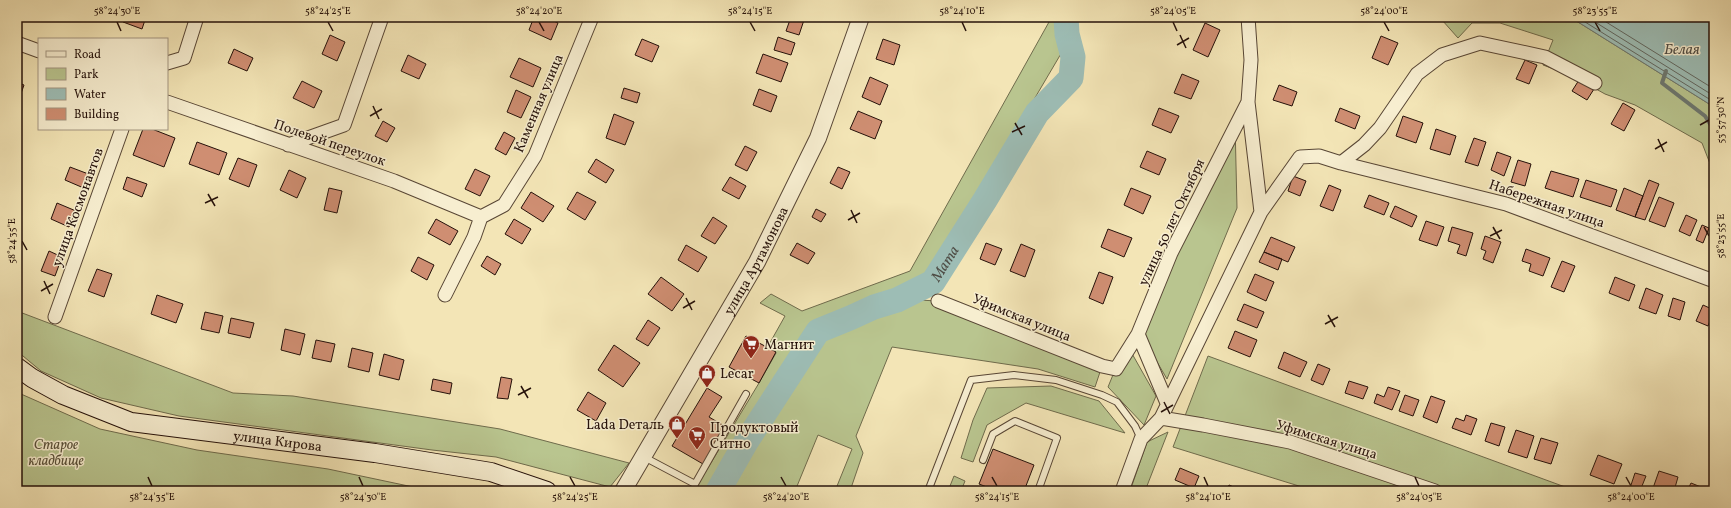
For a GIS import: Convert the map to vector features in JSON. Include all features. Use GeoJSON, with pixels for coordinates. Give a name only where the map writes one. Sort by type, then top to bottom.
{"type":"FeatureCollection","features":[{"type":"Feature","properties":{"kind":"main road","name":"улица Кирова"},"geometry":{"type":"LineString","coordinates":[[17,367],[32,378],[63,395],[131,422],[375,453],[491,472],[547,491]]}},
{"type":"Feature","properties":{"kind":"street"},"geometry":{"type":"LineString","coordinates":[[168,63],[184,58],[197,17]]}},
{"type":"Feature","properties":{"kind":"street"},"geometry":{"type":"LineString","coordinates":[[288,145],[344,125],[382,17]]}},
{"type":"Feature","properties":{"kind":"street","name":"Каменная улица"},"geometry":{"type":"LineString","coordinates":[[480,217],[504,205],[535,156],[592,17]]}},
{"type":"Feature","properties":{"kind":"street","name":"улица Артамонова"},"geometry":{"type":"LineString","coordinates":[[623,491],[757,262],[818,138],[861,17]]}},
{"type":"Feature","properties":{"kind":"street","name":"улица 50 лет Октября"},"geometry":{"type":"LineString","coordinates":[[1248,23],[1251,60],[1248,102],[1261,212]]}},
{"type":"Feature","properties":{"kind":"street"},"geometry":{"type":"LineString","coordinates":[[17,43],[38,51]]}},
{"type":"Feature","properties":{"kind":"street"},"geometry":{"type":"LineString","coordinates":[[1341,163],[1364,145],[1380,128],[1417,74],[1442,55],[1480,44],[1545,57],[1595,83]]}},
{"type":"Feature","properties":{"kind":"street","name":"Полевой переулок"},"geometry":{"type":"LineString","coordinates":[[168,102],[394,181],[480,217]]}},
{"type":"Feature","properties":{"kind":"street","name":"улица 50 лет Октября"},"geometry":{"type":"LineString","coordinates":[[1116,369],[1138,334],[1171,253],[1248,102]]}},
{"type":"Feature","properties":{"kind":"street","name":"улица Космонавтов"},"geometry":{"type":"LineString","coordinates":[[55,317],[122,130]]}},
{"type":"Feature","properties":{"kind":"street","name":"Набережная улица"},"geometry":{"type":"LineString","coordinates":[[1261,212],[1300,157],[1319,156],[1341,163],[1506,204],[1714,281]]}},
{"type":"Feature","properties":{"kind":"street"},"geometry":{"type":"LineString","coordinates":[[1122,491],[1141,439],[1161,418],[1261,212]]}},
{"type":"Feature","properties":{"kind":"street"},"geometry":{"type":"LineString","coordinates":[[445,295],[474,237],[480,217]]}},
{"type":"Feature","properties":{"kind":"street","name":"Уфимская улица"},"geometry":{"type":"LineString","coordinates":[[938,301],[1102,366],[1116,369]]}},
{"type":"Feature","properties":{"kind":"street"},"geometry":{"type":"LineString","coordinates":[[1138,334],[1167,403]]}},
{"type":"Feature","properties":{"kind":"street","name":"Уфимская улица"},"geometry":{"type":"LineString","coordinates":[[1161,418],[1203,424],[1290,442],[1435,491]]}},
{"type":"Feature","properties":{"kind":"lane"},"geometry":{"type":"LineString","coordinates":[[928,491],[971,380],[1014,375],[1056,380],[1102,395],[1117,402],[1135,426],[1141,439]]}},
{"type":"Feature","properties":{"kind":"lane"},"geometry":{"type":"LineString","coordinates":[[643,457],[695,484],[746,394]]}},
{"type":"Feature","properties":{"kind":"lane"},"geometry":{"type":"LineString","coordinates":[[983,460],[993,434],[1015,421],[1057,438],[1038,491]]}},
{"type":"Feature","properties":{"kind":"green space"},"geometry":{"type":"Polygon","coordinates":[[[1049,17],[1072,17],[1072,35],[930,276],[918,300],[938,301],[1102,366],[1095,387],[1038,369],[892,347],[856,436],[863,453],[850,491],[835,491],[852,449],[818,435],[795,491],[694,491],[776,353],[767,348],[785,316],[760,303],[771,294],[802,311],[910,271],[1049,22],[1049,17]]]}},
{"type":"Feature","properties":{"kind":"green space"},"geometry":{"type":"Polygon","coordinates":[[[1445,17],[1570,17],[1714,107],[1714,174],[1702,143],[1635,105],[1605,94],[1573,76],[1543,65],[1553,40],[1500,23],[1472,23],[1458,38],[1442,20],[1445,17]]]}},
{"type":"Feature","properties":{"kind":"green space"},"geometry":{"type":"Polygon","coordinates":[[[1235,123],[1237,208],[1167,379],[1136,326],[1235,123]]]}},
{"type":"Feature","properties":{"kind":"green space"},"geometry":{"type":"Polygon","coordinates":[[[17,311],[233,393],[293,396],[500,429],[629,463],[610,487],[496,457],[432,450],[179,416],[101,398],[41,371],[17,351],[17,311]]]}},
{"type":"Feature","properties":{"kind":"green space"},"geometry":{"type":"Polygon","coordinates":[[[1126,343],[1156,396],[1144,425],[1108,387],[1126,343]]]}},
{"type":"Feature","properties":{"kind":"green space"},"geometry":{"type":"Polygon","coordinates":[[[1208,356],[1576,491],[1315,491],[1173,447],[1208,356]]]}},
{"type":"Feature","properties":{"kind":"green space"},"geometry":{"type":"Polygon","coordinates":[[[1051,386],[1099,401],[1125,433],[1026,403],[987,425],[973,462],[961,458],[973,420],[987,388],[1051,386]]]}},
{"type":"Feature","properties":{"kind":"green space","name":"Старое кладбище"},"geometry":{"type":"Polygon","coordinates":[[[17,390],[21,394],[100,429],[197,450],[328,469],[432,491],[17,491],[17,390]]]}},
{"type":"Feature","properties":{"kind":"green space"},"geometry":{"type":"Polygon","coordinates":[[[1168,432],[1145,491],[1130,491],[1147,442],[1168,432]]]}},
{"type":"Feature","properties":{"kind":"green space"},"geometry":{"type":"Polygon","coordinates":[[[954,476],[965,481],[961,491],[948,491],[954,476]]]}},
{"type":"Feature","properties":{"kind":"water","name":"Белая"},"geometry":{"type":"Polygon","coordinates":[[[1570,17],[1714,17],[1714,107],[1570,17]]]}},
{"type":"Feature","properties":{"kind":"building"},"geometry":{"type":"Polygon","coordinates":[[[125,17],[146,17],[142,29],[123,22],[125,17]]]}},
{"type":"Feature","properties":{"kind":"building"},"geometry":{"type":"Polygon","coordinates":[[[534,17],[545,17],[558,23],[551,40],[529,30],[534,17]]]}},
{"type":"Feature","properties":{"kind":"building"},"geometry":{"type":"Polygon","coordinates":[[[791,17],[805,17],[799,35],[786,31],[791,17]]]}},
{"type":"Feature","properties":{"kind":"building"},"geometry":{"type":"Polygon","coordinates":[[[1205,23],[1220,30],[1208,57],[1193,50],[1205,23]]]}},
{"type":"Feature","properties":{"kind":"building"},"geometry":{"type":"Polygon","coordinates":[[[330,35],[345,42],[337,61],[322,54],[330,35]]]}},
{"type":"Feature","properties":{"kind":"building"},"geometry":{"type":"Polygon","coordinates":[[[1381,36],[1398,43],[1388,65],[1372,58],[1381,36]]]}},
{"type":"Feature","properties":{"kind":"building"},"geometry":{"type":"Polygon","coordinates":[[[778,37],[795,43],[791,55],[774,50],[778,37]]]}},
{"type":"Feature","properties":{"kind":"building"},"geometry":{"type":"Polygon","coordinates":[[[642,39],[659,46],[652,62],[635,55],[642,39]]]}},
{"type":"Feature","properties":{"kind":"building"},"geometry":{"type":"Polygon","coordinates":[[[883,39],[900,45],[894,65],[876,59],[883,39]]]}},
{"type":"Feature","properties":{"kind":"building"},"geometry":{"type":"Polygon","coordinates":[[[234,49],[253,58],[247,71],[228,63],[234,49]]]}},
{"type":"Feature","properties":{"kind":"building"},"geometry":{"type":"Polygon","coordinates":[[[763,54],[788,63],[781,82],[756,73],[763,54]]]}},
{"type":"Feature","properties":{"kind":"building"},"geometry":{"type":"Polygon","coordinates":[[[408,55],[426,64],[419,79],[401,71],[408,55]]]}},
{"type":"Feature","properties":{"kind":"building"},"geometry":{"type":"Polygon","coordinates":[[[519,58],[541,68],[533,87],[510,77],[519,58]]]}},
{"type":"Feature","properties":{"kind":"building"},"geometry":{"type":"Polygon","coordinates":[[[1525,60],[1537,65],[1529,84],[1516,79],[1525,60]]]}},
{"type":"Feature","properties":{"kind":"building"},"geometry":{"type":"Polygon","coordinates":[[[1182,74],[1199,81],[1191,99],[1174,93],[1182,74]]]}},
{"type":"Feature","properties":{"kind":"building"},"geometry":{"type":"Polygon","coordinates":[[[870,77],[888,85],[880,105],[862,97],[870,77]]]}},
{"type":"Feature","properties":{"kind":"building"},"geometry":{"type":"Polygon","coordinates":[[[1579,80],[1594,89],[1587,100],[1572,91],[1579,80]]]}},
{"type":"Feature","properties":{"kind":"building"},"geometry":{"type":"Polygon","coordinates":[[[302,81],[322,91],[314,108],[293,98],[302,81]]]}},
{"type":"Feature","properties":{"kind":"building"},"geometry":{"type":"Polygon","coordinates":[[[17,82],[24,85],[18,102],[17,102],[17,82]]]}},
{"type":"Feature","properties":{"kind":"building"},"geometry":{"type":"Polygon","coordinates":[[[1279,85],[1297,92],[1292,106],[1273,100],[1279,85]]]}},
{"type":"Feature","properties":{"kind":"building"},"geometry":{"type":"Polygon","coordinates":[[[624,88],[640,93],[637,103],[621,98],[624,88]]]}},
{"type":"Feature","properties":{"kind":"building"},"geometry":{"type":"Polygon","coordinates":[[[759,89],[777,96],[771,112],[753,105],[759,89]]]}},
{"type":"Feature","properties":{"kind":"building"},"geometry":{"type":"Polygon","coordinates":[[[516,90],[531,97],[521,118],[507,112],[516,90]]]}},
{"type":"Feature","properties":{"kind":"building"},"geometry":{"type":"Polygon","coordinates":[[[1623,103],[1635,110],[1624,131],[1611,124],[1623,103]]]}},
{"type":"Feature","properties":{"kind":"building"},"geometry":{"type":"Polygon","coordinates":[[[1159,108],[1179,116],[1171,133],[1152,125],[1159,108]]]}},
{"type":"Feature","properties":{"kind":"building"},"geometry":{"type":"Polygon","coordinates":[[[1340,108],[1360,116],[1355,129],[1335,121],[1340,108]]]}},
{"type":"Feature","properties":{"kind":"building"},"geometry":{"type":"Polygon","coordinates":[[[858,111],[882,121],[875,139],[850,129],[858,111]]]}},
{"type":"Feature","properties":{"kind":"building"},"geometry":{"type":"Polygon","coordinates":[[[614,114],[634,122],[625,145],[606,138],[614,114]]]}},
{"type":"Feature","properties":{"kind":"building"},"geometry":{"type":"Polygon","coordinates":[[[1403,116],[1423,123],[1416,143],[1396,136],[1403,116]]]}},
{"type":"Feature","properties":{"kind":"building"},"geometry":{"type":"Polygon","coordinates":[[[383,121],[395,128],[387,142],[375,136],[383,121]]]}},
{"type":"Feature","properties":{"kind":"building"},"geometry":{"type":"Polygon","coordinates":[[[1436,129],[1456,136],[1450,155],[1430,149],[1436,129]]]}},
{"type":"Feature","properties":{"kind":"building"},"geometry":{"type":"Polygon","coordinates":[[[143,130],[155,130],[175,138],[164,167],[133,155],[143,130]]]}},
{"type":"Feature","properties":{"kind":"building"},"geometry":{"type":"Polygon","coordinates":[[[504,132],[515,138],[506,155],[495,149],[504,132]]]}},
{"type":"Feature","properties":{"kind":"building"},"geometry":{"type":"Polygon","coordinates":[[[1474,138],[1486,142],[1478,166],[1465,162],[1474,138]]]}},
{"type":"Feature","properties":{"kind":"building"},"geometry":{"type":"Polygon","coordinates":[[[197,142],[227,153],[219,175],[189,164],[197,142]]]}},
{"type":"Feature","properties":{"kind":"building"},"geometry":{"type":"Polygon","coordinates":[[[745,146],[757,152],[747,171],[735,165],[745,146]]]}},
{"type":"Feature","properties":{"kind":"building"},"geometry":{"type":"Polygon","coordinates":[[[1147,151],[1166,159],[1159,175],[1140,167],[1147,151]]]}},
{"type":"Feature","properties":{"kind":"building"},"geometry":{"type":"Polygon","coordinates":[[[1497,152],[1511,157],[1504,176],[1491,170],[1497,152]]]}},
{"type":"Feature","properties":{"kind":"building"},"geometry":{"type":"Polygon","coordinates":[[[238,158],[257,165],[249,187],[229,179],[238,158]]]}},
{"type":"Feature","properties":{"kind":"building"},"geometry":{"type":"Polygon","coordinates":[[[596,159],[614,170],[606,183],[588,172],[596,159]]]}},
{"type":"Feature","properties":{"kind":"building"},"geometry":{"type":"Polygon","coordinates":[[[1518,160],[1531,164],[1525,186],[1511,182],[1518,160]]]}},
{"type":"Feature","properties":{"kind":"building"},"geometry":{"type":"Polygon","coordinates":[[[70,167],[91,175],[86,189],[65,180],[70,167]]]}},
{"type":"Feature","properties":{"kind":"building"},"geometry":{"type":"Polygon","coordinates":[[[838,167],[850,172],[842,189],[830,183],[838,167]]]}},
{"type":"Feature","properties":{"kind":"building"},"geometry":{"type":"Polygon","coordinates":[[[475,169],[490,176],[480,196],[465,189],[475,169]]]}},
{"type":"Feature","properties":{"kind":"building"},"geometry":{"type":"Polygon","coordinates":[[[289,170],[306,178],[297,198],[280,190],[289,170]]]}},
{"type":"Feature","properties":{"kind":"building"},"geometry":{"type":"Polygon","coordinates":[[[1551,171],[1579,179],[1573,197],[1545,188],[1551,171]]]}},
{"type":"Feature","properties":{"kind":"building"},"geometry":{"type":"Polygon","coordinates":[[[1293,176],[1306,181],[1300,196],[1288,191],[1293,176]]]}},
{"type":"Feature","properties":{"kind":"building"},"geometry":{"type":"Polygon","coordinates":[[[127,177],[147,184],[142,197],[123,189],[127,177]]]}},
{"type":"Feature","properties":{"kind":"building"},"geometry":{"type":"Polygon","coordinates":[[[730,177],[746,186],[739,199],[722,190],[730,177]]]}},
{"type":"Feature","properties":{"kind":"building"},"geometry":{"type":"Polygon","coordinates":[[[1586,180],[1617,190],[1611,207],[1580,197],[1586,180]]]}},
{"type":"Feature","properties":{"kind":"building"},"geometry":{"type":"Polygon","coordinates":[[[1649,180],[1659,184],[1645,220],[1635,217],[1649,180]]]}},
{"type":"Feature","properties":{"kind":"building"},"geometry":{"type":"Polygon","coordinates":[[[1329,185],[1341,190],[1333,211],[1320,206],[1329,185]]]}},
{"type":"Feature","properties":{"kind":"building"},"geometry":{"type":"Polygon","coordinates":[[[329,188],[342,191],[337,213],[324,210],[329,188]]]}},
{"type":"Feature","properties":{"kind":"building"},"geometry":{"type":"Polygon","coordinates":[[[1131,188],[1151,196],[1143,214],[1124,205],[1131,188]]]}},
{"type":"Feature","properties":{"kind":"building"},"geometry":{"type":"Polygon","coordinates":[[[1624,188],[1643,196],[1635,217],[1616,210],[1624,188]]]}},
{"type":"Feature","properties":{"kind":"building"},"geometry":{"type":"Polygon","coordinates":[[[531,192],[554,206],[543,222],[521,208],[531,192]]]}},
{"type":"Feature","properties":{"kind":"building"},"geometry":{"type":"Polygon","coordinates":[[[577,192],[596,202],[585,220],[567,209],[577,192]]]}},
{"type":"Feature","properties":{"kind":"building"},"geometry":{"type":"Polygon","coordinates":[[[1369,195],[1389,203],[1384,215],[1364,207],[1369,195]]]}},
{"type":"Feature","properties":{"kind":"building"},"geometry":{"type":"Polygon","coordinates":[[[1659,197],[1674,203],[1665,227],[1649,221],[1659,197]]]}},
{"type":"Feature","properties":{"kind":"building"},"geometry":{"type":"Polygon","coordinates":[[[57,203],[76,211],[69,227],[51,219],[57,203]]]}},
{"type":"Feature","properties":{"kind":"building"},"geometry":{"type":"Polygon","coordinates":[[[1395,206],[1417,216],[1412,227],[1390,217],[1395,206]]]}},
{"type":"Feature","properties":{"kind":"building"},"geometry":{"type":"Polygon","coordinates":[[[816,209],[826,214],[821,222],[812,217],[816,209]]]}},
{"type":"Feature","properties":{"kind":"building"},"geometry":{"type":"Polygon","coordinates":[[[1686,215],[1697,220],[1690,236],[1679,231],[1686,215]]]}},
{"type":"Feature","properties":{"kind":"building"},"geometry":{"type":"Polygon","coordinates":[[[713,217],[727,226],[715,244],[701,236],[713,217]]]}},
{"type":"Feature","properties":{"kind":"building"},"geometry":{"type":"Polygon","coordinates":[[[436,219],[458,231],[450,245],[428,233],[436,219]]]}},
{"type":"Feature","properties":{"kind":"building"},"geometry":{"type":"Polygon","coordinates":[[[514,219],[531,229],[522,244],[505,234],[514,219]]]}},
{"type":"Feature","properties":{"kind":"building"},"geometry":{"type":"Polygon","coordinates":[[[1426,221],[1444,227],[1437,246],[1419,240],[1426,221]]]}},
{"type":"Feature","properties":{"kind":"building"},"geometry":{"type":"Polygon","coordinates":[[[1702,225],[1709,228],[1703,243],[1696,240],[1702,225]]]}},
{"type":"Feature","properties":{"kind":"building"},"geometry":{"type":"Polygon","coordinates":[[[1452,227],[1473,233],[1466,256],[1457,253],[1460,245],[1448,241],[1452,227]]]}},
{"type":"Feature","properties":{"kind":"building"},"geometry":{"type":"Polygon","coordinates":[[[1108,229],[1132,238],[1124,257],[1101,247],[1108,229]]]}},
{"type":"Feature","properties":{"kind":"building"},"geometry":{"type":"Polygon","coordinates":[[[1485,236],[1501,242],[1493,263],[1483,259],[1486,251],[1481,249],[1485,236]]]}},
{"type":"Feature","properties":{"kind":"building"},"geometry":{"type":"Polygon","coordinates":[[[1271,237],[1295,247],[1288,262],[1264,252],[1271,237]]]}},
{"type":"Feature","properties":{"kind":"building"},"geometry":{"type":"Polygon","coordinates":[[[797,243],[815,253],[808,264],[790,255],[797,243]]]}},
{"type":"Feature","properties":{"kind":"building"},"geometry":{"type":"Polygon","coordinates":[[[986,243],[1002,249],[995,265],[980,259],[986,243]]]}},
{"type":"Feature","properties":{"kind":"building"},"geometry":{"type":"Polygon","coordinates":[[[1021,244],[1035,250],[1025,277],[1010,271],[1021,244]]]}},
{"type":"Feature","properties":{"kind":"building"},"geometry":{"type":"Polygon","coordinates":[[[686,245],[707,257],[698,272],[678,260],[686,245]]]}},
{"type":"Feature","properties":{"kind":"building"},"geometry":{"type":"Polygon","coordinates":[[[1526,249],[1550,258],[1543,276],[1529,271],[1531,264],[1522,261],[1526,249]]]}},
{"type":"Feature","properties":{"kind":"building"},"geometry":{"type":"Polygon","coordinates":[[[49,251],[62,257],[55,276],[41,271],[49,251]]]}},
{"type":"Feature","properties":{"kind":"building"},"geometry":{"type":"Polygon","coordinates":[[[1264,252],[1282,259],[1278,270],[1259,262],[1264,252]]]}},
{"type":"Feature","properties":{"kind":"building"},"geometry":{"type":"Polygon","coordinates":[[[487,256],[501,264],[495,275],[481,266],[487,256]]]}},
{"type":"Feature","properties":{"kind":"building"},"geometry":{"type":"Polygon","coordinates":[[[418,257],[434,265],[427,280],[411,271],[418,257]]]}},
{"type":"Feature","properties":{"kind":"building"},"geometry":{"type":"Polygon","coordinates":[[[1562,261],[1575,266],[1564,292],[1551,287],[1562,261]]]}},
{"type":"Feature","properties":{"kind":"building"},"geometry":{"type":"Polygon","coordinates":[[[97,269],[112,274],[104,297],[88,291],[97,269]]]}},
{"type":"Feature","properties":{"kind":"building"},"geometry":{"type":"Polygon","coordinates":[[[1099,272],[1113,277],[1103,304],[1089,298],[1099,272]]]}},
{"type":"Feature","properties":{"kind":"building"},"geometry":{"type":"Polygon","coordinates":[[[1255,274],[1274,282],[1266,301],[1247,292],[1255,274]]]}},
{"type":"Feature","properties":{"kind":"building"},"geometry":{"type":"Polygon","coordinates":[[[661,277],[684,294],[672,311],[648,294],[661,277]]]}},
{"type":"Feature","properties":{"kind":"building"},"geometry":{"type":"Polygon","coordinates":[[[1615,277],[1635,285],[1629,301],[1609,293],[1615,277]]]}},
{"type":"Feature","properties":{"kind":"building"},"geometry":{"type":"Polygon","coordinates":[[[1646,288],[1663,295],[1656,314],[1639,308],[1646,288]]]}},
{"type":"Feature","properties":{"kind":"building"},"geometry":{"type":"Polygon","coordinates":[[[157,295],[183,304],[176,323],[151,314],[157,295]]]}},
{"type":"Feature","properties":{"kind":"building"},"geometry":{"type":"Polygon","coordinates":[[[1673,298],[1685,302],[1680,320],[1668,316],[1673,298]]]}},
{"type":"Feature","properties":{"kind":"building"},"geometry":{"type":"Polygon","coordinates":[[[1244,304],[1264,312],[1257,328],[1237,320],[1244,304]]]}},
{"type":"Feature","properties":{"kind":"building"},"geometry":{"type":"Polygon","coordinates":[[[1703,305],[1714,310],[1708,326],[1696,321],[1703,305]]]}},
{"type":"Feature","properties":{"kind":"building"},"geometry":{"type":"Polygon","coordinates":[[[205,312],[223,316],[219,333],[201,329],[205,312]]]}},
{"type":"Feature","properties":{"kind":"building"},"geometry":{"type":"Polygon","coordinates":[[[231,318],[254,323],[250,338],[228,333],[231,318]]]}},
{"type":"Feature","properties":{"kind":"building"},"geometry":{"type":"Polygon","coordinates":[[[648,320],[660,328],[648,346],[636,339],[648,320]]]}},
{"type":"Feature","properties":{"kind":"building"},"geometry":{"type":"Polygon","coordinates":[[[285,329],[305,334],[300,355],[281,350],[285,329]]]}},
{"type":"Feature","properties":{"kind":"building"},"geometry":{"type":"Polygon","coordinates":[[[1235,331],[1257,340],[1250,357],[1228,348],[1235,331]]]}},
{"type":"Feature","properties":{"kind":"building"},"geometry":{"type":"Polygon","coordinates":[[[746,336],[776,352],[759,383],[729,367],[746,336]]]}},
{"type":"Feature","properties":{"kind":"building"},"geometry":{"type":"Polygon","coordinates":[[[316,340],[335,344],[331,362],[312,358],[316,340]]]}},
{"type":"Feature","properties":{"kind":"building"},"geometry":{"type":"Polygon","coordinates":[[[614,345],[640,363],[623,387],[598,370],[614,345]]]}},
{"type":"Feature","properties":{"kind":"building"},"geometry":{"type":"Polygon","coordinates":[[[352,348],[373,353],[369,372],[348,367],[352,348]]]}},
{"type":"Feature","properties":{"kind":"building"},"geometry":{"type":"Polygon","coordinates":[[[1284,352],[1307,362],[1300,377],[1278,368],[1284,352]]]}},
{"type":"Feature","properties":{"kind":"building"},"geometry":{"type":"Polygon","coordinates":[[[384,354],[404,360],[399,380],[379,375],[384,354]]]}},
{"type":"Feature","properties":{"kind":"building"},"geometry":{"type":"Polygon","coordinates":[[[1318,364],[1330,369],[1323,385],[1311,380],[1318,364]]]}},
{"type":"Feature","properties":{"kind":"building"},"geometry":{"type":"Polygon","coordinates":[[[501,377],[512,379],[508,399],[497,398],[501,377]]]}},
{"type":"Feature","properties":{"kind":"building"},"geometry":{"type":"Polygon","coordinates":[[[433,379],[452,383],[450,394],[431,390],[433,379]]]}},
{"type":"Feature","properties":{"kind":"building"},"geometry":{"type":"Polygon","coordinates":[[[1349,381],[1368,387],[1363,399],[1345,393],[1349,381]]]}},
{"type":"Feature","properties":{"kind":"building"},"geometry":{"type":"Polygon","coordinates":[[[1388,387],[1400,391],[1392,410],[1374,403],[1377,394],[1384,397],[1388,387]]]}},
{"type":"Feature","properties":{"kind":"building"},"geometry":{"type":"Polygon","coordinates":[[[707,388],[722,397],[709,417],[726,427],[703,464],[672,446],[707,388]]]}},
{"type":"Feature","properties":{"kind":"building"},"geometry":{"type":"Polygon","coordinates":[[[588,392],[606,403],[596,421],[577,410],[588,392]]]}},
{"type":"Feature","properties":{"kind":"building"},"geometry":{"type":"Polygon","coordinates":[[[1405,395],[1419,400],[1413,416],[1399,411],[1405,395]]]}},
{"type":"Feature","properties":{"kind":"building"},"geometry":{"type":"Polygon","coordinates":[[[1431,396],[1445,401],[1437,423],[1423,417],[1431,396]]]}},
{"type":"Feature","properties":{"kind":"building"},"geometry":{"type":"Polygon","coordinates":[[[1466,415],[1477,419],[1471,435],[1452,428],[1456,418],[1464,421],[1466,415]]]}},
{"type":"Feature","properties":{"kind":"building"},"geometry":{"type":"Polygon","coordinates":[[[1491,423],[1505,427],[1499,446],[1485,441],[1491,423]]]}},
{"type":"Feature","properties":{"kind":"building"},"geometry":{"type":"Polygon","coordinates":[[[1516,430],[1534,436],[1527,458],[1508,452],[1516,430]]]}},
{"type":"Feature","properties":{"kind":"building"},"geometry":{"type":"Polygon","coordinates":[[[1541,438],[1558,443],[1551,464],[1534,459],[1541,438]]]}},
{"type":"Feature","properties":{"kind":"building"},"geometry":{"type":"Polygon","coordinates":[[[993,449],[1034,465],[1024,491],[991,491],[992,489],[979,484],[993,449]]]}},
{"type":"Feature","properties":{"kind":"building"},"geometry":{"type":"Polygon","coordinates":[[[1598,455],[1622,464],[1614,484],[1590,475],[1598,455]]]}},
{"type":"Feature","properties":{"kind":"building"},"geometry":{"type":"Polygon","coordinates":[[[1180,468],[1199,476],[1194,488],[1175,480],[1180,468]]]}},
{"type":"Feature","properties":{"kind":"building"},"geometry":{"type":"Polygon","coordinates":[[[1659,471],[1678,477],[1674,491],[1652,491],[1659,471]]]}},
{"type":"Feature","properties":{"kind":"building"},"geometry":{"type":"Polygon","coordinates":[[[1635,473],[1646,476],[1640,491],[1630,488],[1635,473]]]}},
{"type":"Feature","properties":{"kind":"building"},"geometry":{"type":"Polygon","coordinates":[[[1691,483],[1711,491],[1687,491],[1691,483]]]}},
{"type":"Feature","properties":{"kind":"building"},"geometry":{"type":"Polygon","coordinates":[[[1229,485],[1243,491],[1226,491],[1229,485]]]}},
{"type":"Feature","properties":{"kind":"waterway","name":"Мата"},"geometry":{"type":"LineString","coordinates":[[718,491],[746,442],[818,331],[874,307],[897,300],[933,282],[985,200],[1037,113],[1071,78],[1073,57],[1067,34],[1066,17]]}},
{"type":"Feature","properties":{"kind":"waterway"},"geometry":{"type":"LineString","coordinates":[[1666,71],[1662,83],[1705,116],[1714,130]]}},
{"type":"Feature","properties":{"kind":"place","name":"Магнит"},"geometry":{"type":"Point","coordinates":[751,359]}},
{"type":"Feature","properties":{"kind":"place","name":"Lecar"},"geometry":{"type":"Point","coordinates":[707,388]}},
{"type":"Feature","properties":{"kind":"place","name":"Lada Dеталь"},"geometry":{"type":"Point","coordinates":[677,439]}},
{"type":"Feature","properties":{"kind":"place","name":"Продуктовый Ситно"},"geometry":{"type":"Point","coordinates":[697,450]}}]}
